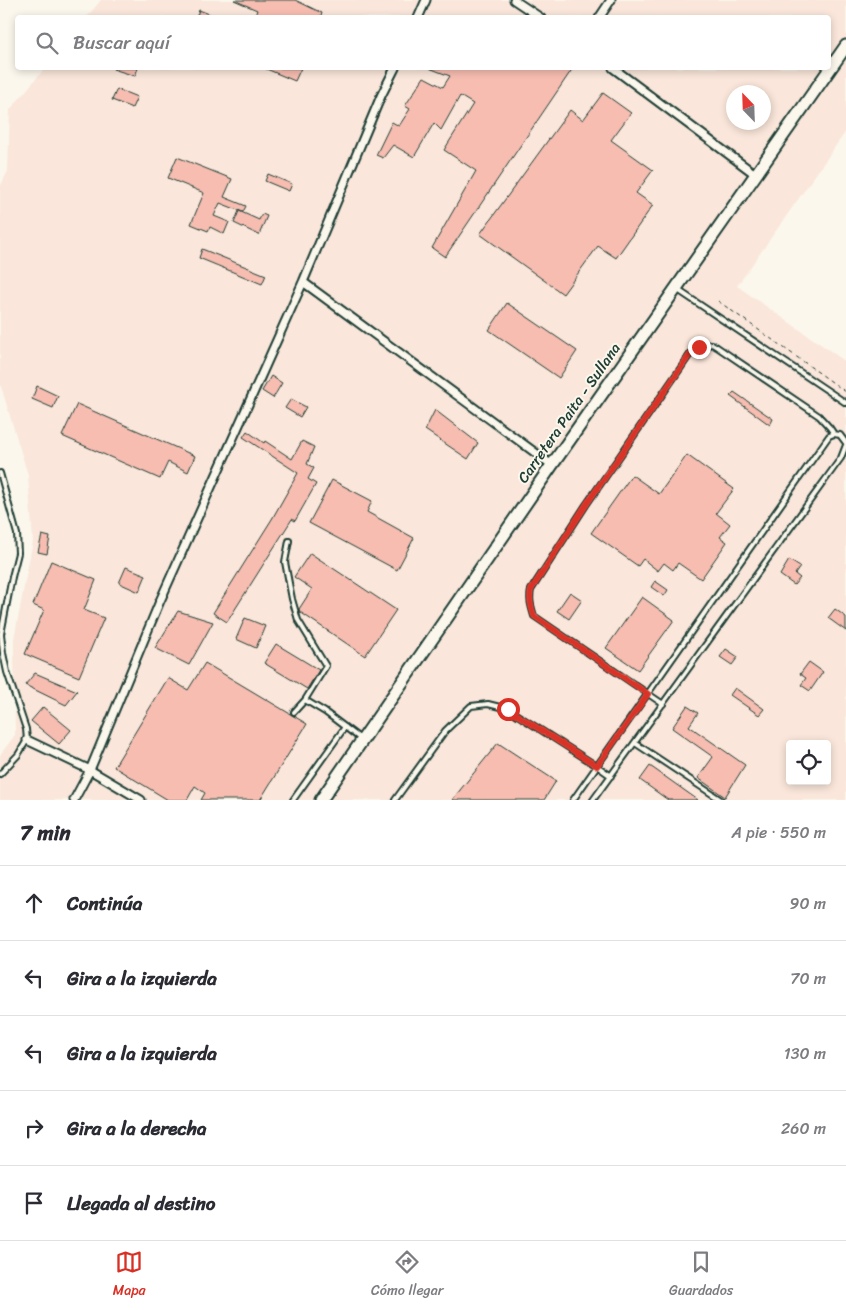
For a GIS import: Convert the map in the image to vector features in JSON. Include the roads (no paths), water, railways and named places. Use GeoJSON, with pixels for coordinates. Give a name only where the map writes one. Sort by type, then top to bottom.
{"type":"FeatureCollection","features":[{"type":"Feature","properties":{"kind":"main road","name":"Carretera Paita - Sullana"},"geometry":{"type":"LineString","coordinates":[[831,67],[846,46]]}},
{"type":"Feature","properties":{"kind":"main road","name":"Carretera Paita - Sullana"},"geometry":{"type":"LineString","coordinates":[[321,800],[675,288],[829,70]]}},
{"type":"Feature","properties":{"kind":"street"},"geometry":{"type":"LineString","coordinates":[[419,15],[426,0]]}},
{"type":"Feature","properties":{"kind":"street"},"geometry":{"type":"LineString","coordinates":[[514,0],[536,15]]}},
{"type":"Feature","properties":{"kind":"street"},"geometry":{"type":"LineString","coordinates":[[601,15],[611,0]]}},
{"type":"Feature","properties":{"kind":"street"},"geometry":{"type":"LineString","coordinates":[[74,800],[90,770],[164,592],[303,282],[393,70]]}},
{"type":"Feature","properties":{"kind":"street"},"geometry":{"type":"LineString","coordinates":[[616,70],[755,174]]}},
{"type":"Feature","properties":{"kind":"street"},"geometry":{"type":"LineString","coordinates":[[303,282],[552,465]]}},
{"type":"Feature","properties":{"kind":"street"},"geometry":{"type":"LineString","coordinates":[[27,740],[90,770],[141,800]]}},
{"type":"Feature","properties":{"kind":"lane"},"geometry":{"type":"LineString","coordinates":[[675,288],[846,403]]}},
{"type":"Feature","properties":{"kind":"lane"},"geometry":{"type":"LineString","coordinates":[[663,704],[534,616],[530,606],[531,590],[586,505],[691,353],[699,347],[712,344],[717,347],[820,416],[834,434]]}},
{"type":"Feature","properties":{"kind":"lane"},"geometry":{"type":"LineString","coordinates":[[573,800],[829,436],[834,434],[840,435],[846,444],[841,458],[593,800]]}},
{"type":"Feature","properties":{"kind":"lane"},"geometry":{"type":"LineString","coordinates":[[0,473],[17,534],[18,552],[1,634],[7,672],[26,729],[27,740],[18,754],[0,774]]}},
{"type":"Feature","properties":{"kind":"lane"},"geometry":{"type":"LineString","coordinates":[[290,541],[285,562],[298,620],[326,666],[305,700],[294,712]]}},
{"type":"Feature","properties":{"kind":"lane"},"geometry":{"type":"LineString","coordinates":[[305,700],[325,712],[362,740]]}},
{"type":"Feature","properties":{"kind":"lane"},"geometry":{"type":"LineString","coordinates":[[396,800],[445,731],[471,706],[488,704],[508,709],[611,776]]}},
{"type":"Feature","properties":{"kind":"lane"},"geometry":{"type":"LineString","coordinates":[[293,800],[345,727]]}},
{"type":"Feature","properties":{"kind":"lane"},"geometry":{"type":"LineString","coordinates":[[634,743],[721,800]]}}]}
